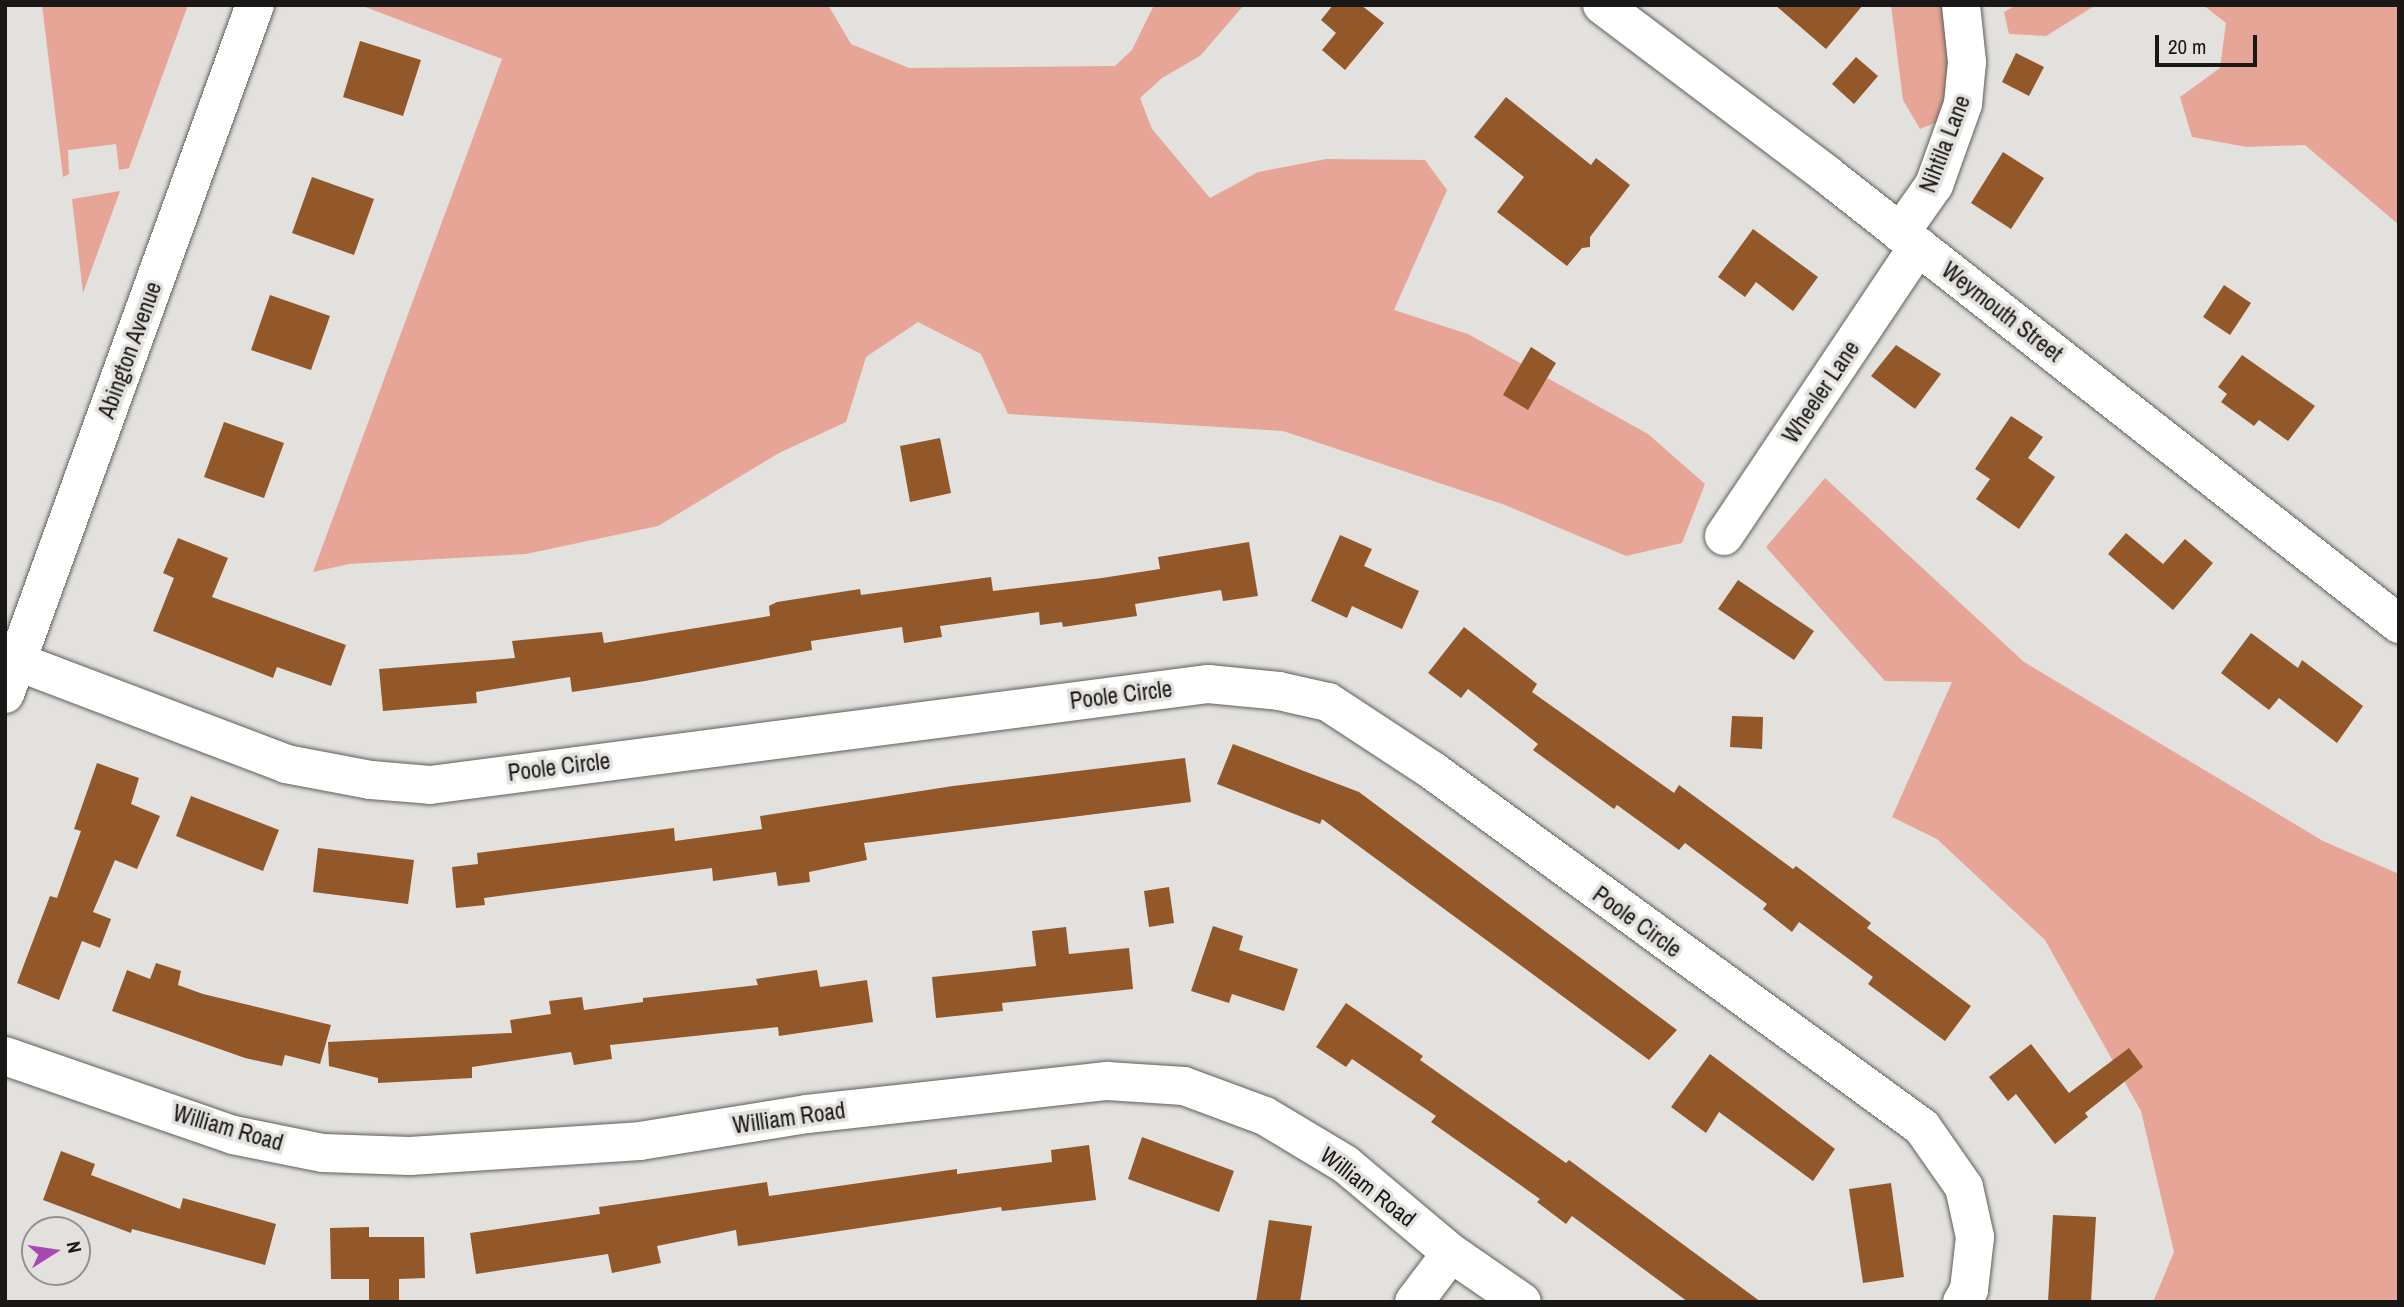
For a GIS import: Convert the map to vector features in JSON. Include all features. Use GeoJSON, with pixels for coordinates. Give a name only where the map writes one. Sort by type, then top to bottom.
{"type":"FeatureCollection","features":[{"type":"Feature","properties":{"kind":"street","name":"Abington Avenue"},"geometry":{"type":"LineString","coordinates":[[9,671],[255,5]]}},
{"type":"Feature","properties":{"kind":"street","name":"Weymouth Street"},"geometry":{"type":"LineString","coordinates":[[1602,5],[1909,240],[2399,624]]}},
{"type":"Feature","properties":{"kind":"street","name":"Nihtila Lane"},"geometry":{"type":"LineString","coordinates":[[1909,240],[1934,185],[1964,104],[1967,62],[1961,5]]}},
{"type":"Feature","properties":{"kind":"street","name":"Wheeler Lane"},"geometry":{"type":"LineString","coordinates":[[1724,536],[1909,240]]}},
{"type":"Feature","properties":{"kind":"street","name":"Poole Circle"},"geometry":{"type":"LineString","coordinates":[[9,671],[286,764],[371,780],[430,785],[1208,684],[1279,691],[1328,702],[1433,771],[1923,1127],[1964,1187],[1975,1237],[1969,1290],[1962,1302]]}},
{"type":"Feature","properties":{"kind":"street","name":"William Road"},"geometry":{"type":"LineString","coordinates":[[5,1056],[233,1135],[323,1153],[410,1156],[640,1141],[807,1114],[1107,1081],[1184,1086],[1265,1116],[1345,1164],[1451,1253],[1522,1302]]}},
{"type":"Feature","properties":{"kind":"street"},"geometry":{"type":"LineString","coordinates":[[1414,1302],[1451,1253]]}},
{"type":"Feature","properties":{"kind":"shaded area"},"geometry":{"type":"Polygon","coordinates":[[[42,5],[188,5],[129,168],[119,170],[116,144],[68,150],[69,174],[63,177],[42,5]]]}},
{"type":"Feature","properties":{"kind":"shaded area"},"geometry":{"type":"Polygon","coordinates":[[[360,5],[828,5],[851,44],[909,68],[1115,66],[1132,50],[1154,5],[1244,5],[1200,56],[1162,78],[1140,98],[1152,129],[1210,198],[1258,172],[1326,159],[1425,160],[1447,190],[1394,310],[1468,334],[1648,434],[1705,484],[1682,543],[1626,556],[1505,505],[1283,431],[1008,414],[981,354],[918,322],[866,357],[846,422],[779,453],[658,526],[526,554],[349,564],[313,572],[502,59],[360,5]]]}},
{"type":"Feature","properties":{"kind":"shaded area"},"geometry":{"type":"Polygon","coordinates":[[[1891,5],[1944,5],[1949,76],[1938,122],[1920,129],[1903,100],[1891,5]]]}},
{"type":"Feature","properties":{"kind":"shaded area"},"geometry":{"type":"Polygon","coordinates":[[[2016,5],[2096,5],[2046,36],[2009,34],[2004,12],[2016,5]]]}},
{"type":"Feature","properties":{"kind":"shaded area"},"geometry":{"type":"Polygon","coordinates":[[[2203,5],[2399,5],[2399,225],[2305,145],[2247,147],[2192,137],[2180,97],[2220,68],[2226,23],[2203,5]]]}},
{"type":"Feature","properties":{"kind":"shaded area"},"geometry":{"type":"Polygon","coordinates":[[[120,191],[83,293],[72,199],[120,191]]]}},
{"type":"Feature","properties":{"kind":"shaded area"},"geometry":{"type":"Polygon","coordinates":[[[1825,478],[2024,662],[2323,841],[2399,874],[2399,1302],[2153,1302],[2174,1252],[2141,1111],[2045,940],[1937,839],[1892,817],[1952,682],[1885,681],[1766,547],[1825,478]]]}},
{"type":"Feature","properties":{"kind":"building"},"geometry":{"type":"Polygon","coordinates":[[[1333,5],[1361,5],[1384,23],[1345,70],[1322,50],[1336,33],[1321,20],[1333,5]]]}},
{"type":"Feature","properties":{"kind":"building"},"geometry":{"type":"Polygon","coordinates":[[[1775,5],[1863,5],[1826,49],[1775,5]]]}},
{"type":"Feature","properties":{"kind":"building"},"geometry":{"type":"Polygon","coordinates":[[[360,41],[421,60],[403,116],[343,97],[360,41]]]}},
{"type":"Feature","properties":{"kind":"building"},"geometry":{"type":"Polygon","coordinates":[[[2016,53],[2044,67],[2029,96],[2002,82],[2016,53]]]}},
{"type":"Feature","properties":{"kind":"building"},"geometry":{"type":"Polygon","coordinates":[[[1856,57],[1878,76],[1854,104],[1832,84],[1856,57]]]}},
{"type":"Feature","properties":{"kind":"building"},"geometry":{"type":"Polygon","coordinates":[[[1506,97],[1591,165],[1596,158],[1630,185],[1590,237],[1590,247],[1582,248],[1567,266],[1497,212],[1524,177],[1474,137],[1506,97]]]}},
{"type":"Feature","properties":{"kind":"building"},"geometry":{"type":"Polygon","coordinates":[[[2003,152],[2044,178],[2011,229],[1971,203],[2003,152]]]}},
{"type":"Feature","properties":{"kind":"building"},"geometry":{"type":"Polygon","coordinates":[[[312,177],[374,199],[354,255],[292,233],[312,177]]]}},
{"type":"Feature","properties":{"kind":"building"},"geometry":{"type":"Polygon","coordinates":[[[1753,229],[1818,277],[1793,311],[1756,282],[1745,297],[1718,277],[1753,229]]]}},
{"type":"Feature","properties":{"kind":"building"},"geometry":{"type":"Polygon","coordinates":[[[2224,285],[2251,303],[2230,335],[2203,317],[2224,285]]]}},
{"type":"Feature","properties":{"kind":"building"},"geometry":{"type":"Polygon","coordinates":[[[270,295],[330,316],[311,370],[251,350],[270,295]]]}},
{"type":"Feature","properties":{"kind":"building"},"geometry":{"type":"Polygon","coordinates":[[[1896,345],[1941,374],[1915,409],[1871,376],[1896,345]]]}},
{"type":"Feature","properties":{"kind":"building"},"geometry":{"type":"Polygon","coordinates":[[[1531,347],[1556,363],[1528,410],[1503,395],[1531,347]]]}},
{"type":"Feature","properties":{"kind":"building"},"geometry":{"type":"Polygon","coordinates":[[[2242,355],[2315,406],[2288,441],[2259,420],[2254,426],[2221,402],[2227,394],[2218,387],[2242,355]]]}},
{"type":"Feature","properties":{"kind":"building"},"geometry":{"type":"Polygon","coordinates":[[[2011,416],[2043,437],[2028,458],[2055,477],[2019,529],[1976,499],[1990,479],[1975,469],[2011,416]]]}},
{"type":"Feature","properties":{"kind":"building"},"geometry":{"type":"Polygon","coordinates":[[[224,422],[284,443],[264,498],[204,477],[224,422]]]}},
{"type":"Feature","properties":{"kind":"building"},"geometry":{"type":"Polygon","coordinates":[[[940,438],[951,493],[910,502],[900,446],[940,438]]]}},
{"type":"Feature","properties":{"kind":"building"},"geometry":{"type":"Polygon","coordinates":[[[2126,533],[2163,564],[2185,539],[2213,563],[2173,610],[2108,554],[2126,533]]]}},
{"type":"Feature","properties":{"kind":"building"},"geometry":{"type":"Polygon","coordinates":[[[1340,535],[1372,549],[1364,566],[1419,591],[1402,629],[1352,606],[1347,618],[1311,601],[1340,535]]]}},
{"type":"Feature","properties":{"kind":"building"},"geometry":{"type":"Polygon","coordinates":[[[178,538],[228,558],[212,597],[346,645],[331,686],[277,667],[273,678],[153,631],[174,578],[163,573],[178,538]]]}},
{"type":"Feature","properties":{"kind":"building"},"geometry":{"type":"Polygon","coordinates":[[[1249,542],[1258,596],[1223,601],[1221,590],[1135,604],[1137,616],[1063,627],[1062,622],[1040,625],[1039,612],[940,626],[942,637],[904,643],[902,627],[811,641],[812,650],[645,681],[572,692],[570,677],[476,692],[477,703],[383,711],[379,669],[515,658],[512,641],[602,632],[604,643],[770,616],[769,606],[777,602],[860,589],[861,595],[991,577],[993,591],[1102,578],[1160,569],[1158,557],[1249,542]]]}},
{"type":"Feature","properties":{"kind":"building"},"geometry":{"type":"Polygon","coordinates":[[[1738,580],[1814,631],[1794,660],[1718,609],[1738,580]]]}},
{"type":"Feature","properties":{"kind":"building"},"geometry":{"type":"Polygon","coordinates":[[[1464,627],[1537,684],[1532,692],[1674,793],[1679,785],[1793,869],[1796,866],[1871,923],[1867,928],[1971,1006],[1945,1041],[1868,984],[1873,977],[1799,922],[1792,932],[1763,909],[1767,904],[1685,843],[1679,850],[1617,805],[1614,809],[1533,750],[1538,744],[1468,689],[1461,698],[1428,673],[1464,627]]]}},
{"type":"Feature","properties":{"kind":"building"},"geometry":{"type":"Polygon","coordinates":[[[2251,633],[2298,668],[2302,660],[2363,706],[2337,743],[2279,698],[2269,710],[2221,673],[2251,633]]]}},
{"type":"Feature","properties":{"kind":"building"},"geometry":{"type":"Polygon","coordinates":[[[1732,716],[1763,717],[1762,749],[1730,747],[1732,716]]]}},
{"type":"Feature","properties":{"kind":"building"},"geometry":{"type":"Polygon","coordinates":[[[1233,744],[1359,792],[1677,1030],[1649,1060],[1322,819],[1320,824],[1217,784],[1233,744]]]}},
{"type":"Feature","properties":{"kind":"building"},"geometry":{"type":"Polygon","coordinates":[[[1185,758],[1191,802],[864,843],[867,860],[809,872],[810,882],[778,886],[776,872],[713,881],[712,868],[484,898],[485,905],[456,908],[452,867],[478,864],[477,853],[674,828],[675,841],[762,829],[760,816],[953,786],[1185,758]]]}},
{"type":"Feature","properties":{"kind":"building"},"geometry":{"type":"Polygon","coordinates":[[[97,763],[139,778],[131,804],[160,816],[137,869],[115,860],[93,912],[111,919],[100,948],[82,941],[59,1000],[17,983],[50,896],[57,898],[81,831],[74,829],[97,763]]]}},
{"type":"Feature","properties":{"kind":"building"},"geometry":{"type":"Polygon","coordinates":[[[191,796],[279,830],[263,871],[176,836],[191,796]]]}},
{"type":"Feature","properties":{"kind":"building"},"geometry":{"type":"Polygon","coordinates":[[[318,848],[414,860],[408,904],[313,892],[318,848]]]}},
{"type":"Feature","properties":{"kind":"building"},"geometry":{"type":"Polygon","coordinates":[[[1169,887],[1174,923],[1149,927],[1144,891],[1169,887]]]}},
{"type":"Feature","properties":{"kind":"building"},"geometry":{"type":"Polygon","coordinates":[[[1213,926],[1243,936],[1239,950],[1298,969],[1284,1011],[1232,994],[1229,1003],[1191,991],[1213,926]]]}},
{"type":"Feature","properties":{"kind":"building"},"geometry":{"type":"Polygon","coordinates":[[[1066,927],[1069,954],[1129,948],[1133,989],[1002,1003],[1003,1011],[936,1018],[932,977],[1036,966],[1032,931],[1066,927]]]}},
{"type":"Feature","properties":{"kind":"building"},"geometry":{"type":"Polygon","coordinates":[[[156,963],[181,971],[178,985],[203,994],[331,1025],[320,1064],[285,1055],[282,1066],[245,1058],[112,1011],[127,970],[150,979],[156,963]]]}},
{"type":"Feature","properties":{"kind":"building"},"geometry":{"type":"Polygon","coordinates":[[[817,970],[820,987],[867,980],[873,1022],[779,1036],[778,1027],[610,1045],[612,1059],[574,1065],[571,1052],[472,1067],[472,1078],[378,1083],[378,1078],[329,1066],[328,1042],[512,1033],[510,1020],[551,1014],[549,1001],[582,997],[584,1010],[643,1002],[643,998],[758,985],[756,979],[817,970]]]}},
{"type":"Feature","properties":{"kind":"building"},"geometry":{"type":"Polygon","coordinates":[[[1346,1003],[1423,1056],[1420,1060],[1566,1163],[1569,1160],[1761,1302],[1688,1302],[1572,1216],[1566,1224],[1537,1202],[1540,1199],[1431,1122],[1436,1116],[1352,1059],[1346,1067],[1316,1047],[1346,1003]]]}},
{"type":"Feature","properties":{"kind":"building"},"geometry":{"type":"Polygon","coordinates":[[[2031,1044],[2069,1093],[2129,1048],[2143,1067],[2085,1113],[2088,1117],[2055,1144],[2016,1094],[2008,1101],[1989,1077],[2031,1044]]]}},
{"type":"Feature","properties":{"kind":"building"},"geometry":{"type":"Polygon","coordinates":[[[1710,1054],[1835,1149],[1813,1181],[1719,1112],[1706,1133],[1671,1107],[1710,1054]]]}},
{"type":"Feature","properties":{"kind":"building"},"geometry":{"type":"Polygon","coordinates":[[[1142,1137],[1234,1171],[1219,1212],[1128,1179],[1142,1137]]]}},
{"type":"Feature","properties":{"kind":"building"},"geometry":{"type":"Polygon","coordinates":[[[1089,1145],[1096,1200],[1002,1211],[1001,1207],[738,1246],[736,1230],[657,1246],[661,1263],[612,1273],[608,1254],[476,1274],[470,1233],[600,1214],[599,1207],[767,1182],[769,1196],[957,1169],[957,1174],[1052,1162],[1051,1150],[1089,1145]]]}},
{"type":"Feature","properties":{"kind":"building"},"geometry":{"type":"Polygon","coordinates":[[[61,1151],[95,1164],[91,1175],[180,1209],[183,1198],[276,1224],[265,1265],[132,1229],[131,1233],[43,1200],[61,1151]]]}},
{"type":"Feature","properties":{"kind":"building"},"geometry":{"type":"Polygon","coordinates":[[[1891,1183],[1904,1277],[1863,1283],[1849,1189],[1891,1183]]]}},
{"type":"Feature","properties":{"kind":"building"},"geometry":{"type":"Polygon","coordinates":[[[2053,1215],[2096,1217],[2091,1302],[2048,1302],[2053,1215]]]}},
{"type":"Feature","properties":{"kind":"building"},"geometry":{"type":"Polygon","coordinates":[[[1269,1220],[1312,1226],[1300,1302],[1256,1302],[1269,1220]]]}},
{"type":"Feature","properties":{"kind":"building"},"geometry":{"type":"Polygon","coordinates":[[[369,1227],[369,1237],[424,1237],[425,1278],[399,1279],[399,1301],[369,1301],[369,1279],[331,1279],[330,1228],[369,1227]]]}}]}
